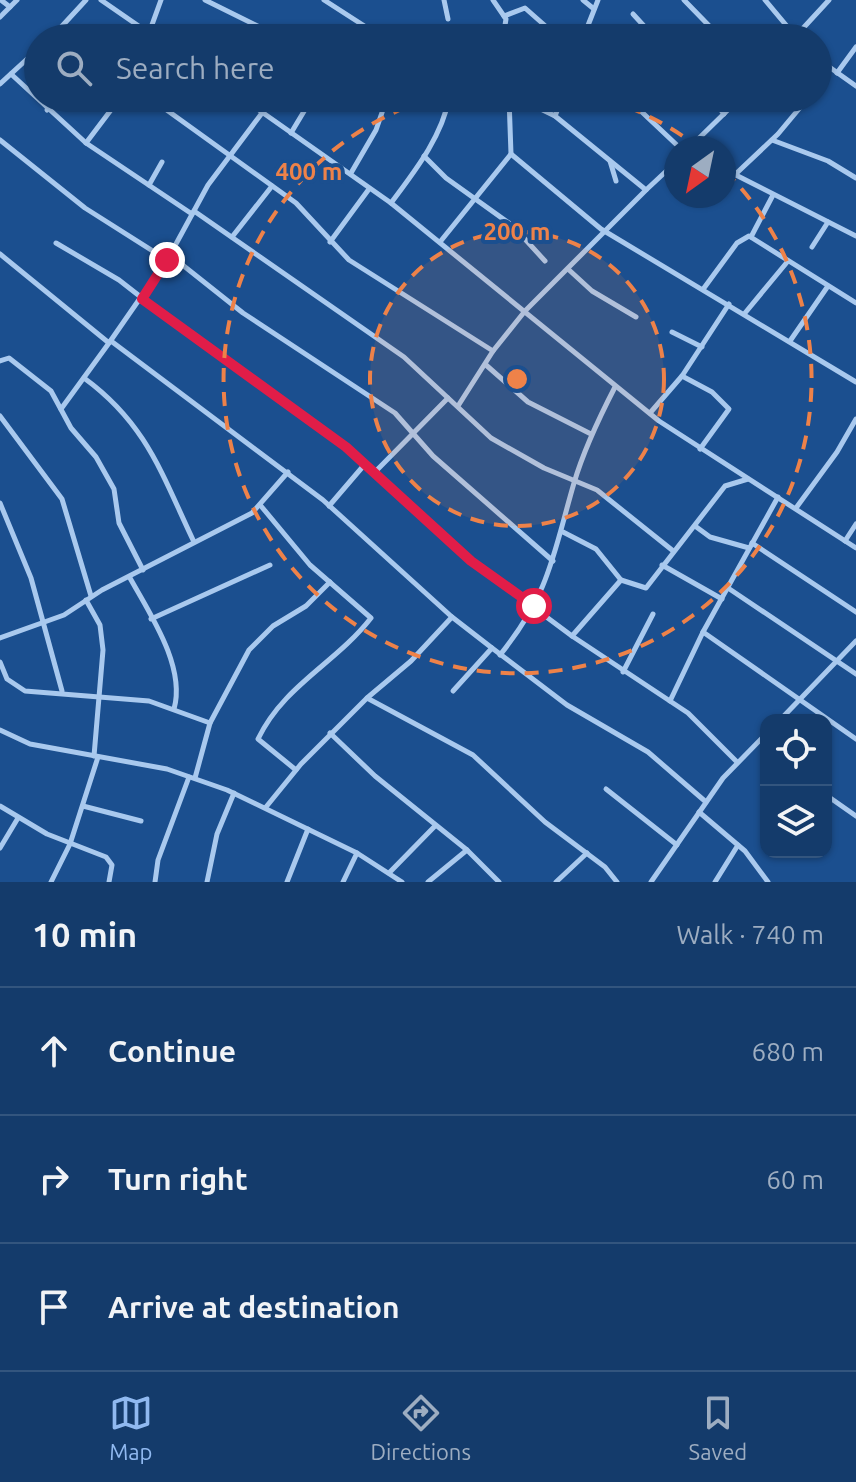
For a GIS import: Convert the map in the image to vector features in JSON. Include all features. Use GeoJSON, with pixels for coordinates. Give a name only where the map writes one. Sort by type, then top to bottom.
{"type":"FeatureCollection","features":[{"type":"Feature","properties":{"kind":"street"},"geometry":{"type":"LineString","coordinates":[[1,0],[10,7]]}},
{"type":"Feature","properties":{"kind":"street"},"geometry":{"type":"LineString","coordinates":[[0,17],[17,0]]}},
{"type":"Feature","properties":{"kind":"street"},"geometry":{"type":"LineString","coordinates":[[65,24],[86,0]]}},
{"type":"Feature","properties":{"kind":"street"},"geometry":{"type":"LineString","coordinates":[[101,0],[136,24]]}},
{"type":"Feature","properties":{"kind":"street"},"geometry":{"type":"LineString","coordinates":[[152,24],[161,0]]}},
{"type":"Feature","properties":{"kind":"street"},"geometry":{"type":"LineString","coordinates":[[205,0],[254,24]]}},
{"type":"Feature","properties":{"kind":"street"},"geometry":{"type":"LineString","coordinates":[[324,0],[361,24]]}},
{"type":"Feature","properties":{"kind":"street"},"geometry":{"type":"LineString","coordinates":[[444,0],[448,19]]}},
{"type":"Feature","properties":{"kind":"street"},"geometry":{"type":"LineString","coordinates":[[493,0],[504,16],[504,24]]}},
{"type":"Feature","properties":{"kind":"street"},"geometry":{"type":"LineString","coordinates":[[583,0],[594,9]]}},
{"type":"Feature","properties":{"kind":"street"},"geometry":{"type":"LineString","coordinates":[[588,24],[598,0]]}},
{"type":"Feature","properties":{"kind":"street"},"geometry":{"type":"LineString","coordinates":[[684,0],[707,24]]}},
{"type":"Feature","properties":{"kind":"street"},"geometry":{"type":"LineString","coordinates":[[765,0],[784,24]]}},
{"type":"Feature","properties":{"kind":"street"},"geometry":{"type":"LineString","coordinates":[[808,24],[829,0]]}},
{"type":"Feature","properties":{"kind":"street"},"geometry":{"type":"LineString","coordinates":[[504,16],[525,8],[543,24]]}},
{"type":"Feature","properties":{"kind":"street"},"geometry":{"type":"LineString","coordinates":[[633,14],[642,24]]}},
{"type":"Feature","properties":{"kind":"street"},"geometry":{"type":"LineString","coordinates":[[837,73],[856,47]]}},
{"type":"Feature","properties":{"kind":"street"},"geometry":{"type":"LineString","coordinates":[[0,84],[24,62]]}},
{"type":"Feature","properties":{"kind":"street"},"geometry":{"type":"LineString","coordinates":[[832,70],[856,86]]}},
{"type":"Feature","properties":{"kind":"street"},"geometry":{"type":"LineString","coordinates":[[11,74],[24,87]]}},
{"type":"Feature","properties":{"kind":"street"},"geometry":{"type":"LineString","coordinates":[[49,112],[86,143],[232,237],[404,357],[503,446],[614,501],[672,550]]}},
{"type":"Feature","properties":{"kind":"street"},"geometry":{"type":"LineString","coordinates":[[86,143],[109,112]]}},
{"type":"Feature","properties":{"kind":"street"},"geometry":{"type":"LineString","coordinates":[[169,112],[296,203],[349,260],[493,351]]}},
{"type":"Feature","properties":{"kind":"street"},"geometry":{"type":"LineString","coordinates":[[291,133],[304,112]]}},
{"type":"Feature","properties":{"kind":"street"},"geometry":{"type":"LineString","coordinates":[[351,173],[376,130],[381,112]]}},
{"type":"Feature","properties":{"kind":"street"},"geometry":{"type":"LineString","coordinates":[[391,203],[424,156],[447,112]]}},
{"type":"Feature","properties":{"kind":"street"},"geometry":{"type":"LineString","coordinates":[[440,242],[511,154],[510,112]]}},
{"type":"Feature","properties":{"kind":"street"},"geometry":{"type":"LineString","coordinates":[[547,112],[646,190]]}},
{"type":"Feature","properties":{"kind":"street"},"geometry":{"type":"LineString","coordinates":[[555,116],[557,112]]}},
{"type":"Feature","properties":{"kind":"street"},"geometry":{"type":"LineString","coordinates":[[642,112],[667,136]]}},
{"type":"Feature","properties":{"kind":"street"},"geometry":{"type":"LineString","coordinates":[[736,171],[772,140],[796,112]]}},
{"type":"Feature","properties":{"kind":"street"},"geometry":{"type":"LineString","coordinates":[[61,409],[142,299],[228,157],[262,113],[391,203],[650,413],[700,449],[856,548]]}},
{"type":"Feature","properties":{"kind":"street"},"geometry":{"type":"LineString","coordinates":[[701,136],[724,114]]}},
{"type":"Feature","properties":{"kind":"street"},"geometry":{"type":"LineString","coordinates":[[0,140],[85,208],[168,258],[243,313],[395,413],[414,435],[553,561]]}},
{"type":"Feature","properties":{"kind":"street"},"geometry":{"type":"LineString","coordinates":[[772,140],[828,161],[856,178]]}},
{"type":"Feature","properties":{"kind":"street"},"geometry":{"type":"LineString","coordinates":[[511,154],[605,231],[856,382]]}},
{"type":"Feature","properties":{"kind":"street"},"geometry":{"type":"LineString","coordinates":[[424,156],[473,199],[513,226],[545,261]]}},
{"type":"Feature","properties":{"kind":"street"},"geometry":{"type":"LineString","coordinates":[[610,160],[616,181]]}},
{"type":"Feature","properties":{"kind":"street"},"geometry":{"type":"LineString","coordinates":[[149,185],[162,162]]}},
{"type":"Feature","properties":{"kind":"street"},"geometry":{"type":"LineString","coordinates":[[458,406],[493,351],[525,311],[664,173]]}},
{"type":"Feature","properties":{"kind":"street"},"geometry":{"type":"LineString","coordinates":[[736,176],[856,236]]}},
{"type":"Feature","properties":{"kind":"street"},"geometry":{"type":"LineString","coordinates":[[232,237],[272,186]]}},
{"type":"Feature","properties":{"kind":"street"},"geometry":{"type":"LineString","coordinates":[[330,242],[369,189]]}},
{"type":"Feature","properties":{"kind":"street"},"geometry":{"type":"LineString","coordinates":[[704,288],[737,243],[751,237],[773,195]]}},
{"type":"Feature","properties":{"kind":"street"},"geometry":{"type":"LineString","coordinates":[[812,247],[828,222]]}},
{"type":"Feature","properties":{"kind":"street"},"geometry":{"type":"LineString","coordinates":[[751,237],[856,303]]}},
{"type":"Feature","properties":{"kind":"street"},"geometry":{"type":"LineString","coordinates":[[56,243],[119,280],[365,464],[471,561],[623,672],[688,713],[737,762]]}},
{"type":"Feature","properties":{"kind":"street"},"geometry":{"type":"LineString","coordinates":[[0,254],[110,342],[288,472],[452,617],[500,655],[567,705],[648,752],[706,802]]}},
{"type":"Feature","properties":{"kind":"street"},"geometry":{"type":"LineString","coordinates":[[745,313],[788,261]]}},
{"type":"Feature","properties":{"kind":"street"},"geometry":{"type":"LineString","coordinates":[[568,269],[592,291],[636,317]]}},
{"type":"Feature","properties":{"kind":"street"},"geometry":{"type":"LineString","coordinates":[[790,341],[828,286]]}},
{"type":"Feature","properties":{"kind":"street"},"geometry":{"type":"LineString","coordinates":[[650,413],[682,376],[729,304]]}},
{"type":"Feature","properties":{"kind":"street"},"geometry":{"type":"LineString","coordinates":[[672,332],[702,347]]}},
{"type":"Feature","properties":{"kind":"street"},"geometry":{"type":"LineString","coordinates":[[0,361],[9,358],[18,362],[51,391],[114,489],[119,523],[143,570]]}},
{"type":"Feature","properties":{"kind":"street"},"geometry":{"type":"LineString","coordinates":[[486,365],[528,402],[591,434]]}},
{"type":"Feature","properties":{"kind":"street"},"geometry":{"type":"LineString","coordinates":[[682,376],[712,392],[729,411],[700,449]]}},
{"type":"Feature","properties":{"kind":"street"},"geometry":{"type":"LineString","coordinates":[[84,378],[118,405],[150,446],[194,542]]}},
{"type":"Feature","properties":{"kind":"street"},"geometry":{"type":"LineString","coordinates":[[500,655],[534,606],[563,532],[574,482],[591,434],[615,387]]}},
{"type":"Feature","properties":{"kind":"street"},"geometry":{"type":"LineString","coordinates":[[374,473],[448,398]]}},
{"type":"Feature","properties":{"kind":"street"},"geometry":{"type":"LineString","coordinates":[[0,416],[62,499],[88,598],[100,625],[101,698],[96,756],[70,844],[51,882]]}},
{"type":"Feature","properties":{"kind":"street"},"geometry":{"type":"LineString","coordinates":[[796,508],[837,452],[856,419]]}},
{"type":"Feature","properties":{"kind":"street"},"geometry":{"type":"LineString","coordinates":[[329,506],[365,464]]}},
{"type":"Feature","properties":{"kind":"street"},"geometry":{"type":"LineString","coordinates":[[0,638],[64,615],[88,598],[261,506],[288,472]]}},
{"type":"Feature","properties":{"kind":"street"},"geometry":{"type":"LineString","coordinates":[[563,532],[596,549],[621,580],[644,589],[672,550],[728,484],[749,479]]}},
{"type":"Feature","properties":{"kind":"street"},"geometry":{"type":"LineString","coordinates":[[670,701],[703,632],[778,497]]}},
{"type":"Feature","properties":{"kind":"street"},"geometry":{"type":"LineString","coordinates":[[0,503],[31,578],[62,691]]}},
{"type":"Feature","properties":{"kind":"street"},"geometry":{"type":"LineString","coordinates":[[261,506],[277,529],[370,619],[337,654],[284,697],[258,739],[296,770]]}},
{"type":"Feature","properties":{"kind":"street"},"geometry":{"type":"LineString","coordinates":[[845,541],[856,524]]}},
{"type":"Feature","properties":{"kind":"street"},"geometry":{"type":"LineString","coordinates":[[695,526],[710,537],[750,546],[856,612]]}},
{"type":"Feature","properties":{"kind":"street"},"geometry":{"type":"LineString","coordinates":[[151,619],[270,565]]}},
{"type":"Feature","properties":{"kind":"street"},"geometry":{"type":"LineString","coordinates":[[662,565],[722,599]]}},
{"type":"Feature","properties":{"kind":"street"},"geometry":{"type":"LineString","coordinates":[[130,577],[177,683],[174,709]]}},
{"type":"Feature","properties":{"kind":"street"},"geometry":{"type":"LineString","coordinates":[[572,636],[621,580]]}},
{"type":"Feature","properties":{"kind":"street"},"geometry":{"type":"LineString","coordinates":[[155,882],[158,860],[192,778],[210,723],[249,650],[273,626],[306,606],[330,582]]}},
{"type":"Feature","properties":{"kind":"street"},"geometry":{"type":"LineString","coordinates":[[728,588],[856,674]]}},
{"type":"Feature","properties":{"kind":"street"},"geometry":{"type":"LineString","coordinates":[[623,672],[653,614]]}},
{"type":"Feature","properties":{"kind":"street"},"geometry":{"type":"LineString","coordinates":[[266,807],[330,733],[411,661],[452,617]]}},
{"type":"Feature","properties":{"kind":"street"},"geometry":{"type":"LineString","coordinates":[[703,632],[800,699],[837,729],[856,739]]}},
{"type":"Feature","properties":{"kind":"street"},"geometry":{"type":"LineString","coordinates":[[786,714],[856,641]]}},
{"type":"Feature","properties":{"kind":"street"},"geometry":{"type":"LineString","coordinates":[[453,691],[492,648]]}},
{"type":"Feature","properties":{"kind":"street"},"geometry":{"type":"LineString","coordinates":[[0,662],[7,679],[21,689],[149,701],[210,723]]}},
{"type":"Feature","properties":{"kind":"street"},"geometry":{"type":"LineString","coordinates":[[367,698],[473,755],[545,822],[587,853],[617,882]]}},
{"type":"Feature","properties":{"kind":"street"},"geometry":{"type":"LineString","coordinates":[[0,730],[30,744],[167,769],[234,793],[357,853],[402,882]]}},
{"type":"Feature","properties":{"kind":"street"},"geometry":{"type":"LineString","coordinates":[[330,733],[375,776],[467,850],[499,882]]}},
{"type":"Feature","properties":{"kind":"street"},"geometry":{"type":"LineString","coordinates":[[651,882],[737,762],[760,742]]}},
{"type":"Feature","properties":{"kind":"street"},"geometry":{"type":"LineString","coordinates":[[606,789],[677,845]]}},
{"type":"Feature","properties":{"kind":"street"},"geometry":{"type":"LineString","coordinates":[[207,882],[217,834],[234,793]]}},
{"type":"Feature","properties":{"kind":"street"},"geometry":{"type":"LineString","coordinates":[[832,799],[856,816]]}},
{"type":"Feature","properties":{"kind":"street"},"geometry":{"type":"LineString","coordinates":[[0,806],[70,844],[110,859],[109,882]]}},
{"type":"Feature","properties":{"kind":"street"},"geometry":{"type":"LineString","coordinates":[[83,806],[141,821]]}},
{"type":"Feature","properties":{"kind":"street"},"geometry":{"type":"LineString","coordinates":[[699,812],[738,845],[768,882]]}},
{"type":"Feature","properties":{"kind":"street"},"geometry":{"type":"LineString","coordinates":[[0,848],[18,818]]}},
{"type":"Feature","properties":{"kind":"street"},"geometry":{"type":"LineString","coordinates":[[389,873],[435,826]]}},
{"type":"Feature","properties":{"kind":"street"},"geometry":{"type":"LineString","coordinates":[[287,882],[308,829]]}},
{"type":"Feature","properties":{"kind":"street"},"geometry":{"type":"LineString","coordinates":[[715,882],[738,845]]}},
{"type":"Feature","properties":{"kind":"street"},"geometry":{"type":"LineString","coordinates":[[428,882],[467,850]]}},
{"type":"Feature","properties":{"kind":"street"},"geometry":{"type":"LineString","coordinates":[[343,882],[357,853]]}},
{"type":"Feature","properties":{"kind":"street"},"geometry":{"type":"LineString","coordinates":[[556,882],[587,853]]}},
{"type":"Feature","properties":{"kind":"route"},"geometry":{"type":"LineString","coordinates":[[167,260],[142,299],[346,447],[471,561],[534,606]]}}]}
